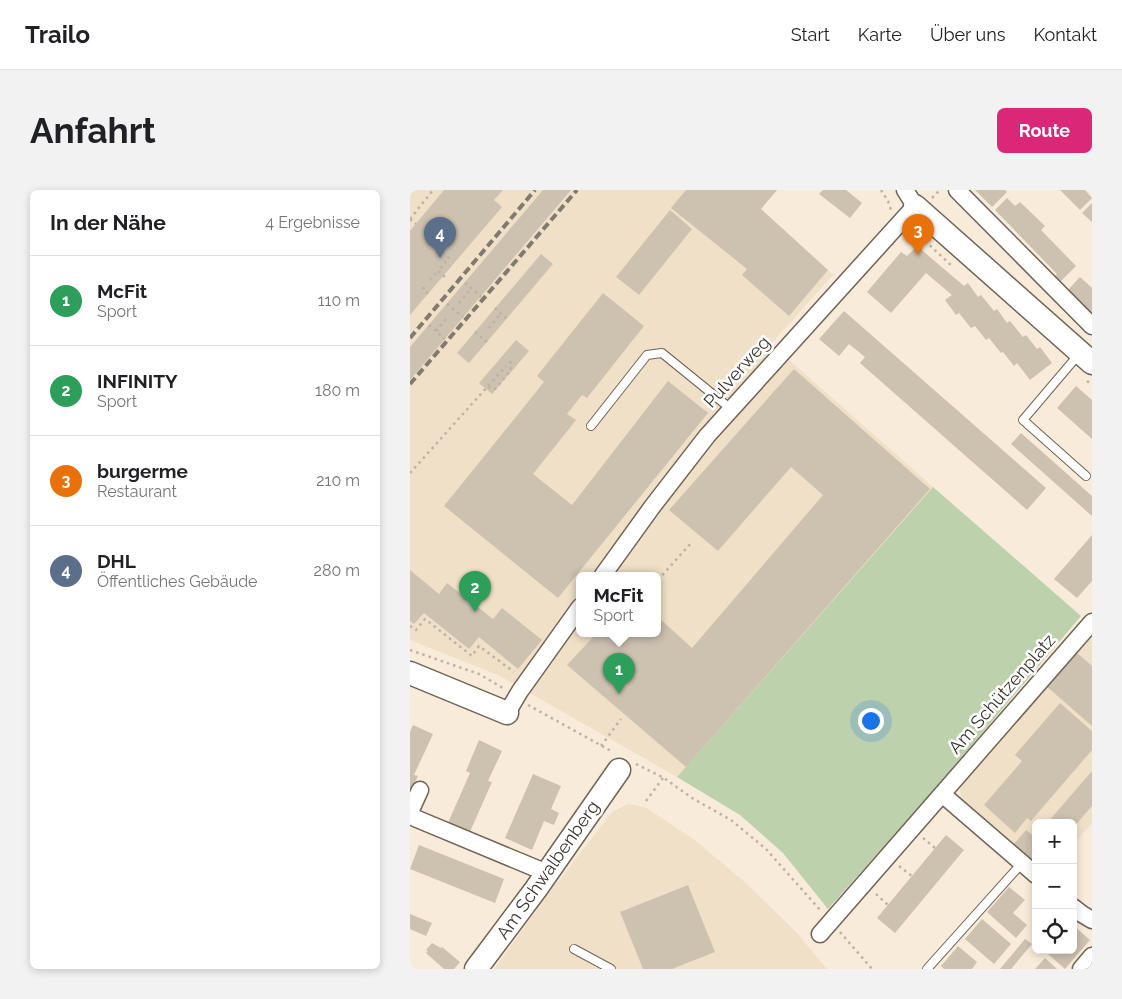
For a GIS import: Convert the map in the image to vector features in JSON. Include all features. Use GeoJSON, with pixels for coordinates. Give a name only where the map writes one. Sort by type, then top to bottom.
{"type":"FeatureCollection","features":[{"type":"Feature","properties":{"kind":"street"},"geometry":{"type":"LineString","coordinates":[[957,190],[1092,326]]}},
{"type":"Feature","properties":{"kind":"street"},"geometry":{"type":"LineString","coordinates":[[917,198],[1088,358]]}},
{"type":"Feature","properties":{"kind":"street","name":"Pulverweg"},"geometry":{"type":"LineString","coordinates":[[605,572],[652,508],[731,409],[917,198]]}},
{"type":"Feature","properties":{"kind":"street"},"geometry":{"type":"LineString","coordinates":[[410,674],[512,705],[576,613]]}},
{"type":"Feature","properties":{"kind":"street","name":"Am Schützenplatz"},"geometry":{"type":"LineString","coordinates":[[826,928],[1092,622]]}},
{"type":"Feature","properties":{"kind":"street","name":"Am Schwalbenberg"},"geometry":{"type":"LineString","coordinates":[[476,969],[547,873],[623,762]]}},
{"type":"Feature","properties":{"kind":"street"},"geometry":{"type":"LineString","coordinates":[[420,790],[410,814],[547,873]]}},
{"type":"Feature","properties":{"kind":"street"},"geometry":{"type":"LineString","coordinates":[[942,794],[1032,872]]}},
{"type":"Feature","properties":{"kind":"street"},"geometry":{"type":"LineString","coordinates":[[1076,909],[1092,920]]}},
{"type":"Feature","properties":{"kind":"street"},"geometry":{"type":"LineString","coordinates":[[1081,969],[1092,956]]}},
{"type":"Feature","properties":{"kind":"lane"},"geometry":{"type":"LineString","coordinates":[[591,426],[647,354],[662,353],[731,409]]}},
{"type":"Feature","properties":{"kind":"lane"},"geometry":{"type":"LineString","coordinates":[[1086,476],[1023,420],[1088,358]]}},
{"type":"Feature","properties":{"kind":"lane"},"geometry":{"type":"LineString","coordinates":[[927,969],[1022,863]]}},
{"type":"Feature","properties":{"kind":"lane"},"geometry":{"type":"LineString","coordinates":[[574,949],[611,969]]}},
{"type":"Feature","properties":{"kind":"path"},"geometry":{"type":"LineString","coordinates":[[416,224],[410,219],[433,190]]}},
{"type":"Feature","properties":{"kind":"path"},"geometry":{"type":"LineString","coordinates":[[917,198],[940,190]]}},
{"type":"Feature","properties":{"kind":"path"},"geometry":{"type":"LineString","coordinates":[[430,280],[449,258],[447,257]]}},
{"type":"Feature","properties":{"kind":"path"},"geometry":{"type":"LineString","coordinates":[[438,271],[445,277]]}},
{"type":"Feature","properties":{"kind":"path"},"geometry":{"type":"LineString","coordinates":[[465,283],[481,296]]}},
{"type":"Feature","properties":{"kind":"path"},"geometry":{"type":"LineString","coordinates":[[424,287],[423,289],[430,295]]}},
{"type":"Feature","properties":{"kind":"path"},"geometry":{"type":"LineString","coordinates":[[459,304],[472,289]]}},
{"type":"Feature","properties":{"kind":"path"},"geometry":{"type":"LineString","coordinates":[[447,304],[453,311],[463,317]]}},
{"type":"Feature","properties":{"kind":"path"},"geometry":{"type":"LineString","coordinates":[[495,308],[507,319]]}},
{"type":"Feature","properties":{"kind":"path"},"geometry":{"type":"LineString","coordinates":[[489,328],[501,313]]}},
{"type":"Feature","properties":{"kind":"path"},"geometry":{"type":"LineString","coordinates":[[436,331],[448,317]]}},
{"type":"Feature","properties":{"kind":"path"},"geometry":{"type":"LineString","coordinates":[[429,325],[445,338]]}},
{"type":"Feature","properties":{"kind":"path"},"geometry":{"type":"LineString","coordinates":[[475,332],[487,342]]}},
{"type":"Feature","properties":{"kind":"path"},"geometry":{"type":"LineString","coordinates":[[488,387],[495,389],[511,370],[510,363],[512,360]]}},
{"type":"Feature","properties":{"kind":"path"},"geometry":{"type":"LineString","coordinates":[[410,473],[506,366]]}},
{"type":"Feature","properties":{"kind":"path"},"geometry":{"type":"LineString","coordinates":[[661,577],[692,542]]}},
{"type":"Feature","properties":{"kind":"path"},"geometry":{"type":"LineString","coordinates":[[410,626],[416,630],[424,619],[472,656],[479,646],[527,682]]}},
{"type":"Feature","properties":{"kind":"path"},"geometry":{"type":"LineString","coordinates":[[410,650],[487,678],[512,705],[522,701],[601,746],[623,762],[664,778],[692,798],[731,820],[766,849],[826,928],[872,969]]}},
{"type":"Feature","properties":{"kind":"path"},"geometry":{"type":"LineString","coordinates":[[446,668],[449,663]]}},
{"type":"Feature","properties":{"kind":"path"},"geometry":{"type":"LineString","coordinates":[[601,746],[621,719]]}},
{"type":"Feature","properties":{"kind":"path"},"geometry":{"type":"LineString","coordinates":[[646,801],[664,778]]}},
{"type":"Feature","properties":{"kind":"path"},"geometry":{"type":"LineString","coordinates":[[919,835],[935,848]]}},
{"type":"Feature","properties":{"kind":"path"},"geometry":{"type":"LineString","coordinates":[[896,864],[912,876]]}},
{"type":"Feature","properties":{"kind":"path"},"geometry":{"type":"LineString","coordinates":[[872,891],[888,905]]}},
{"type":"Feature","properties":{"kind":"shaded area"},"geometry":{"type":"Polygon","coordinates":[[[410,190],[777,190],[761,209],[833,275],[771,344],[933,487],[677,777],[498,675],[410,640],[410,190]]]}},
{"type":"Feature","properties":{"kind":"shaded area"},"geometry":{"type":"Polygon","coordinates":[[[1092,635],[1092,823],[1077,840],[1077,819],[1032,819],[1032,862],[964,803],[961,798],[960,789],[962,784],[1043,688],[1092,635]]]}},
{"type":"Feature","properties":{"kind":"shaded area"},"geometry":{"type":"Polygon","coordinates":[[[628,804],[645,807],[696,841],[747,884],[798,934],[827,969],[494,969],[612,812],[628,804]]]}},
{"type":"Feature","properties":{"kind":"green space"},"geometry":{"type":"Polygon","coordinates":[[[933,487],[1081,616],[934,790],[828,909],[783,853],[740,815],[677,777],[933,487]]]}},
{"type":"Feature","properties":{"kind":"building"},"geometry":{"type":"Polygon","coordinates":[[[444,190],[503,190],[494,200],[502,207],[410,315],[410,231],[444,190]]]}},
{"type":"Feature","properties":{"kind":"building"},"geometry":{"type":"Polygon","coordinates":[[[543,190],[571,190],[410,380],[410,347],[543,190]]]}},
{"type":"Feature","properties":{"kind":"building"},"geometry":{"type":"Polygon","coordinates":[[[686,190],[777,190],[761,209],[828,270],[789,316],[742,275],[747,269],[671,208],[686,190]]]}},
{"type":"Feature","properties":{"kind":"building"},"geometry":{"type":"Polygon","coordinates":[[[823,190],[846,190],[862,203],[850,218],[819,194],[823,190]]]}},
{"type":"Feature","properties":{"kind":"building"},"geometry":{"type":"Polygon","coordinates":[[[975,190],[1005,190],[1007,192],[992,207],[975,190]]]}},
{"type":"Feature","properties":{"kind":"building"},"geometry":{"type":"Polygon","coordinates":[[[1060,190],[1085,190],[1092,198],[1080,210],[1060,190]]]}},
{"type":"Feature","properties":{"kind":"building"},"geometry":{"type":"Polygon","coordinates":[[[1007,198],[1015,206],[1020,202],[1045,226],[1041,230],[1076,266],[1059,283],[1053,278],[1057,274],[995,210],[1007,198]]]}},
{"type":"Feature","properties":{"kind":"building"},"geometry":{"type":"Polygon","coordinates":[[[1092,203],[1092,222],[1082,213],[1092,203]]]}},
{"type":"Feature","properties":{"kind":"building"},"geometry":{"type":"Polygon","coordinates":[[[670,210],[692,229],[639,295],[616,277],[670,210]]]}},
{"type":"Feature","properties":{"kind":"building"},"geometry":{"type":"Polygon","coordinates":[[[917,246],[964,286],[968,283],[978,297],[981,295],[994,311],[997,309],[1007,323],[1010,321],[1023,337],[1026,335],[1037,349],[1040,347],[1052,363],[1030,380],[1017,363],[1014,366],[989,338],[986,340],[975,326],[971,328],[959,313],[956,315],[945,300],[952,295],[926,273],[891,313],[867,292],[901,252],[907,256],[917,246]]]}},
{"type":"Feature","properties":{"kind":"building"},"geometry":{"type":"Polygon","coordinates":[[[541,254],[553,264],[469,363],[457,353],[541,254]]]}},
{"type":"Feature","properties":{"kind":"building"},"geometry":{"type":"Polygon","coordinates":[[[1080,277],[1092,288],[1092,316],[1067,291],[1080,277]]]}},
{"type":"Feature","properties":{"kind":"building"},"geometry":{"type":"Polygon","coordinates":[[[603,293],[644,326],[587,398],[582,395],[567,414],[576,420],[533,474],[572,505],[668,381],[708,413],[579,572],[576,572],[576,576],[558,598],[444,506],[544,382],[537,376],[603,293]]]}},
{"type":"Feature","properties":{"kind":"building"},"geometry":{"type":"Polygon","coordinates":[[[844,311],[1046,488],[1027,510],[860,363],[865,357],[849,344],[839,356],[819,339],[844,311]]]}},
{"type":"Feature","properties":{"kind":"building"},"geometry":{"type":"Polygon","coordinates":[[[516,340],[529,351],[492,394],[479,383],[516,340]]]}},
{"type":"Feature","properties":{"kind":"building"},"geometry":{"type":"Polygon","coordinates":[[[794,369],[930,489],[686,767],[567,665],[593,637],[661,637],[661,620],[692,648],[823,495],[791,467],[718,551],[669,510],[794,369]]]}},
{"type":"Feature","properties":{"kind":"building"},"geometry":{"type":"Polygon","coordinates":[[[1076,386],[1092,400],[1092,439],[1057,408],[1076,386]]]}},
{"type":"Feature","properties":{"kind":"building"},"geometry":{"type":"Polygon","coordinates":[[[1021,433],[1092,496],[1092,516],[1011,444],[1021,433]]]}},
{"type":"Feature","properties":{"kind":"building"},"geometry":{"type":"Polygon","coordinates":[[[1092,535],[1092,581],[1077,598],[1054,579],[1092,535]]]}},
{"type":"Feature","properties":{"kind":"building"},"geometry":{"type":"Polygon","coordinates":[[[410,570],[439,594],[447,583],[493,619],[502,608],[542,640],[518,669],[479,637],[469,649],[424,613],[414,624],[410,621],[410,570]]]}},
{"type":"Feature","properties":{"kind":"building"},"geometry":{"type":"Polygon","coordinates":[[[1076,652],[1092,666],[1092,726],[1045,685],[1076,652]]]}},
{"type":"Feature","properties":{"kind":"building"},"geometry":{"type":"Polygon","coordinates":[[[1060,703],[1092,731],[1092,750],[1031,821],[1027,818],[1015,833],[984,805],[1022,761],[1015,755],[1060,703]]]}},
{"type":"Feature","properties":{"kind":"building"},"geometry":{"type":"Polygon","coordinates":[[[413,725],[433,734],[414,775],[418,776],[410,793],[410,732],[413,725]]]}},
{"type":"Feature","properties":{"kind":"building"},"geometry":{"type":"Polygon","coordinates":[[[479,740],[502,751],[488,781],[492,782],[469,834],[447,825],[470,773],[466,771],[479,740]]]}},
{"type":"Feature","properties":{"kind":"building"},"geometry":{"type":"Polygon","coordinates":[[[1092,771],[1092,806],[1077,823],[1077,819],[1050,819],[1092,771]]]}},
{"type":"Feature","properties":{"kind":"building"},"geometry":{"type":"Polygon","coordinates":[[[533,774],[561,786],[551,809],[559,813],[554,825],[544,821],[532,850],[505,838],[533,774]]]}},
{"type":"Feature","properties":{"kind":"building"},"geometry":{"type":"Polygon","coordinates":[[[1026,830],[1032,835],[1032,862],[1013,845],[1026,830]]]}},
{"type":"Feature","properties":{"kind":"building"},"geometry":{"type":"Polygon","coordinates":[[[946,835],[964,850],[895,933],[877,918],[946,835]]]}},
{"type":"Feature","properties":{"kind":"building"},"geometry":{"type":"Polygon","coordinates":[[[419,845],[504,879],[495,903],[410,869],[419,845]]]}},
{"type":"Feature","properties":{"kind":"building"},"geometry":{"type":"Polygon","coordinates":[[[688,885],[715,952],[672,969],[643,969],[620,912],[688,885]]]}},
{"type":"Feature","properties":{"kind":"building"},"geometry":{"type":"Polygon","coordinates":[[[1009,887],[1025,900],[1013,913],[1027,925],[1016,938],[987,912],[1009,887]]]}},
{"type":"Feature","properties":{"kind":"building"},"geometry":{"type":"Polygon","coordinates":[[[410,914],[432,923],[426,936],[410,929],[410,914]]]}},
{"type":"Feature","properties":{"kind":"building"},"geometry":{"type":"Polygon","coordinates":[[[982,919],[1011,944],[994,964],[965,939],[982,919]]]}},
{"type":"Feature","properties":{"kind":"building"},"geometry":{"type":"Polygon","coordinates":[[[1077,929],[1090,940],[1065,969],[1048,954],[1077,954],[1077,929]]]}},
{"type":"Feature","properties":{"kind":"building"},"geometry":{"type":"Polygon","coordinates":[[[1025,939],[1032,944],[1011,969],[1000,969],[1025,939]]]}},
{"type":"Feature","properties":{"kind":"building"},"geometry":{"type":"Polygon","coordinates":[[[432,943],[442,947],[460,962],[454,969],[444,969],[426,953],[428,951],[426,950],[432,943]]]}},
{"type":"Feature","properties":{"kind":"building"},"geometry":{"type":"Polygon","coordinates":[[[958,946],[977,962],[972,969],[944,969],[941,966],[958,946]]]}},
{"type":"Feature","properties":{"kind":"building"},"geometry":{"type":"Polygon","coordinates":[[[1045,958],[1057,969],[1035,969],[1045,958]]]}},
{"type":"Feature","properties":{"kind":"railway"},"geometry":{"type":"LineString","coordinates":[[410,338],[535,190]]}},
{"type":"Feature","properties":{"kind":"railway"},"geometry":{"type":"LineString","coordinates":[[410,384],[577,190]]}},
{"type":"Feature","properties":{"kind":"place","name":"burgerme"},"geometry":{"type":"Point","coordinates":[918,255]}},
{"type":"Feature","properties":{"kind":"place","name":"DHL"},"geometry":{"type":"Point","coordinates":[440,258]}},
{"type":"Feature","properties":{"kind":"place","name":"INFINITY"},"geometry":{"type":"Point","coordinates":[475,612]}},
{"type":"Feature","properties":{"kind":"place","name":"McFit"},"geometry":{"type":"Point","coordinates":[619,694]}}]}
